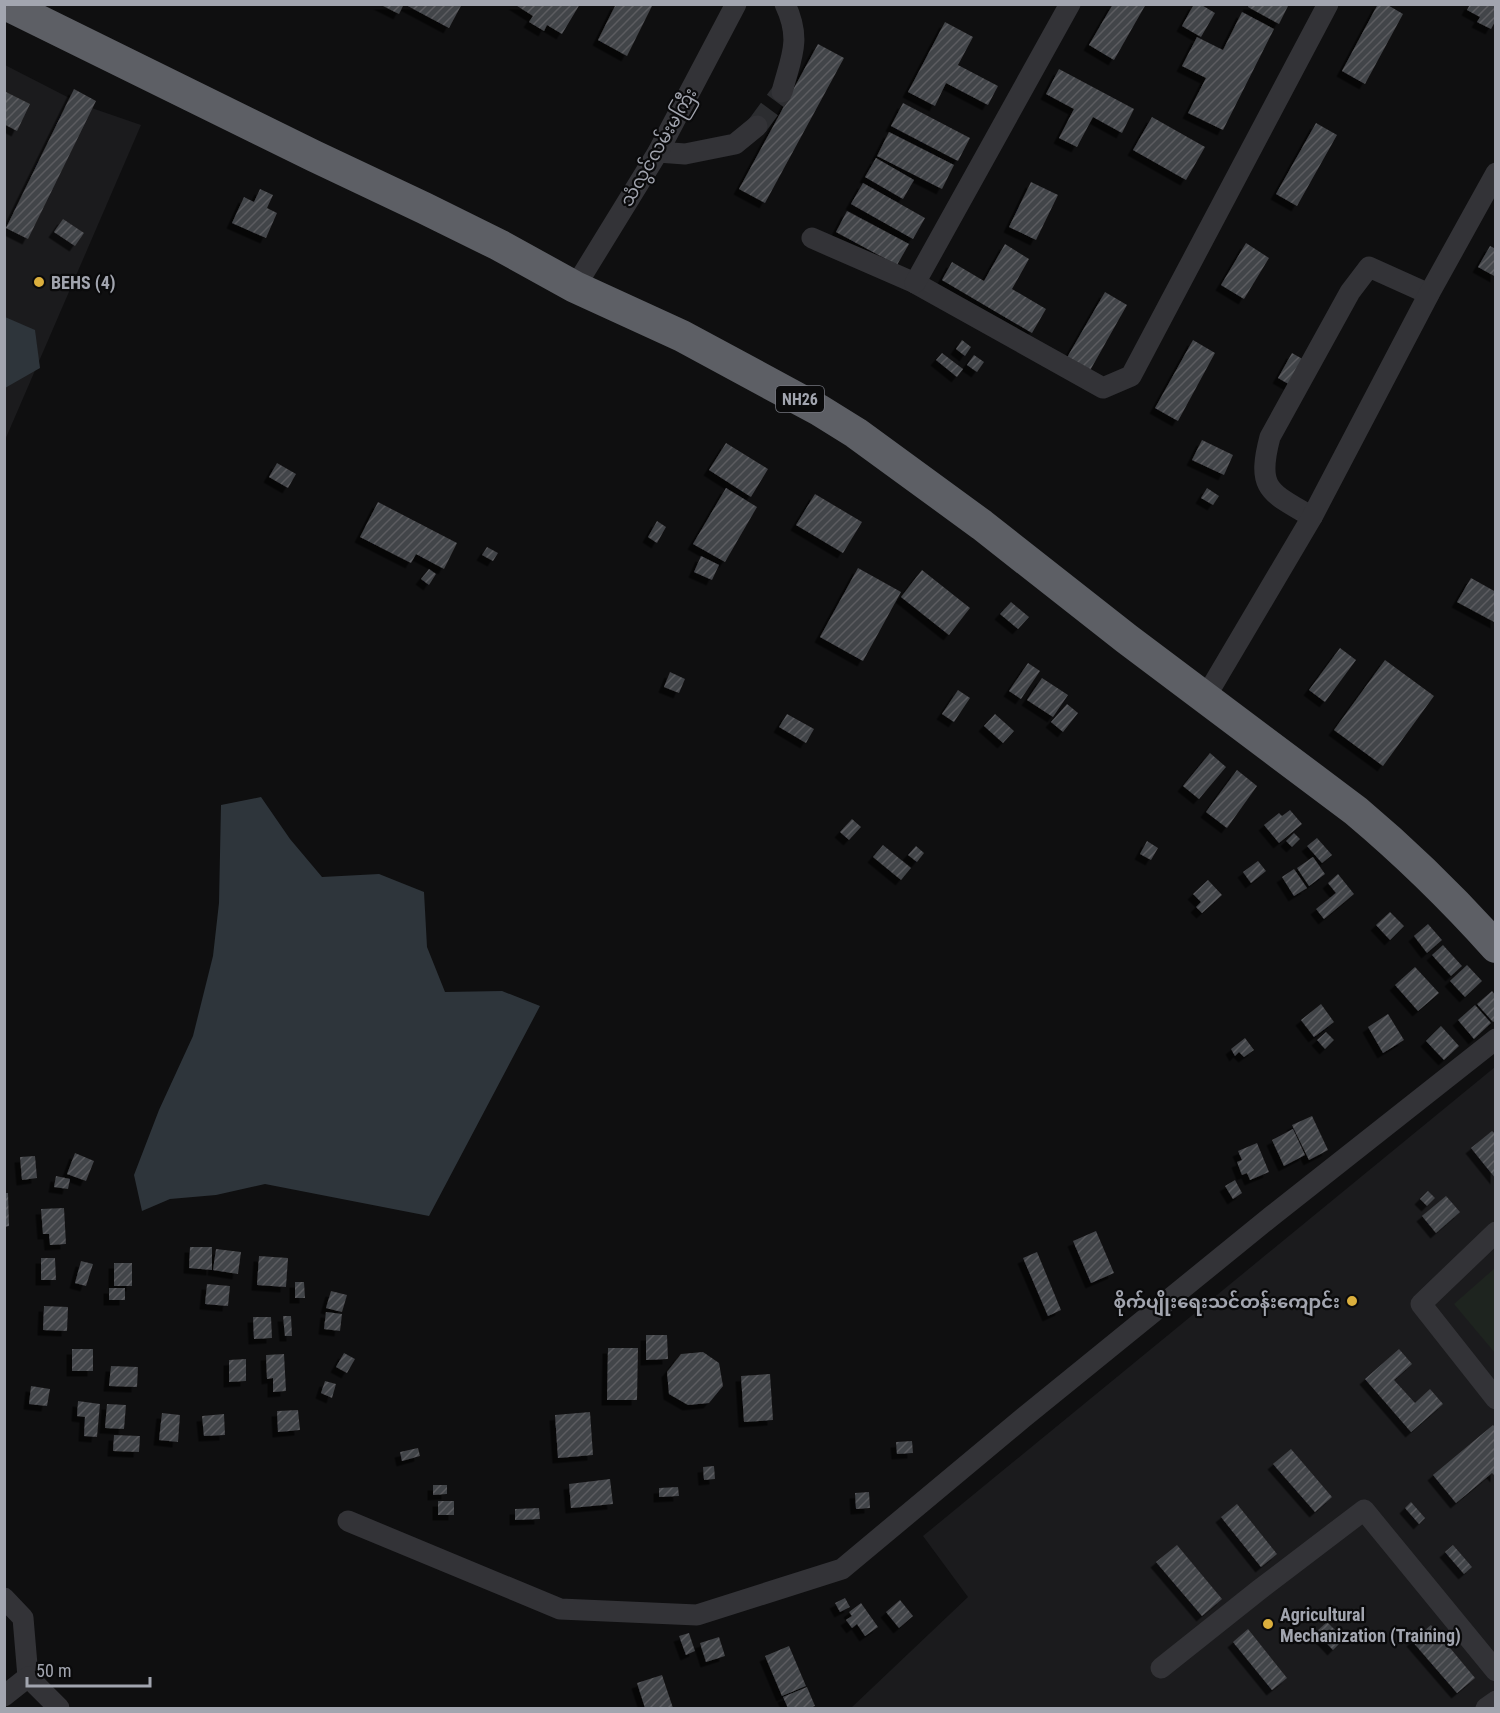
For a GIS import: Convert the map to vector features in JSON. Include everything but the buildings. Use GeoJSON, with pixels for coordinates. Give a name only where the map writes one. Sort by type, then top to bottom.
{"type":"FeatureCollection","features":[{"type":"Feature","properties":{"kind":"highway","name":"NH26"},"geometry":{"type":"LineString","coordinates":[[5,4],[43,13],[314,156],[499,245],[575,286],[682,336],[789,392],[856,433],[982,525],[1374,826],[1461,909],[1496,947]]}},
{"type":"Feature","properties":{"kind":"street","name":"သံလွင်လမ်းမကြီး"},"geometry":{"type":"LineString","coordinates":[[575,286],[658,152],[736,4]]}},
{"type":"Feature","properties":{"kind":"street"},"geometry":{"type":"LineString","coordinates":[[782,92],[796,43],[785,4]]}},
{"type":"Feature","properties":{"kind":"street"},"geometry":{"type":"LineString","coordinates":[[915,283],[1070,4]]}},
{"type":"Feature","properties":{"kind":"street"},"geometry":{"type":"LineString","coordinates":[[812,238],[915,283],[1102,388],[1131,376],[1328,4]]}},
{"type":"Feature","properties":{"kind":"street"},"geometry":{"type":"LineString","coordinates":[[658,152],[686,154],[735,144],[757,126]]}},
{"type":"Feature","properties":{"kind":"street"},"geometry":{"type":"LineString","coordinates":[[1205,698],[1312,518],[1428,294],[1496,174]]}},
{"type":"Feature","properties":{"kind":"street"},"geometry":{"type":"LineString","coordinates":[[1312,518],[1278,497],[1265,482],[1263,461],[1270,437],[1350,292],[1369,267],[1428,294]]}},
{"type":"Feature","properties":{"kind":"street"},"geometry":{"type":"LineString","coordinates":[[348,1521],[561,1609],[696,1614],[842,1569],[1041,1403],[1273,1215],[1496,1039]]}},
{"type":"Feature","properties":{"kind":"street"},"geometry":{"type":"LineString","coordinates":[[1496,1232],[1421,1304],[1496,1399]]}},
{"type":"Feature","properties":{"kind":"street"},"geometry":{"type":"LineString","coordinates":[[1161,1668],[1258,1590],[1364,1510],[1496,1671]]}},
{"type":"Feature","properties":{"kind":"street"},"geometry":{"type":"LineString","coordinates":[[4,1598],[23,1618],[28,1677],[59,1708]]}},
{"type":"Feature","properties":{"kind":"street"},"geometry":{"type":"LineString","coordinates":[[4,1696],[28,1677]]}},
{"type":"Feature","properties":{"kind":"street"},"geometry":{"type":"LineString","coordinates":[[1486,1708],[1496,1701]]}},
{"type":"Feature","properties":{"kind":"shaded area","name":"BEHS (4)"},"geometry":{"type":"Polygon","coordinates":[[[5,65],[83,105],[141,125],[5,440],[5,65]]]}},
{"type":"Feature","properties":{"kind":"shaded area"},"geometry":{"type":"Polygon","coordinates":[[[5,317],[35,330],[40,368],[5,388],[5,317]]]}},
{"type":"Feature","properties":{"kind":"shaded area"},"geometry":{"type":"Polygon","coordinates":[[[261,797],[290,839],[322,877],[379,874],[424,892],[427,947],[445,992],[502,991],[540,1006],[429,1216],[265,1184],[216,1195],[170,1199],[142,1211],[134,1175],[159,1110],[193,1036],[213,956],[219,903],[221,805],[261,797]]]}},
{"type":"Feature","properties":{"kind":"shaded area","name":"စိုက်ပျိုးရေးသင်တန်းကျောင်း"},"geometry":{"type":"Polygon","coordinates":[[[1495,1067],[1495,1708],[851,1708],[968,1597],[923,1536],[1495,1067]]]}},
{"type":"Feature","properties":{"kind":"shaded area"},"geometry":{"type":"Polygon","coordinates":[[[1495,1268],[1495,1353],[1454,1304],[1495,1268]]]}},
{"type":"Feature","properties":{"kind":"tunnel"},"geometry":{"type":"LineString","coordinates":[[757,126],[782,92]]}},
{"type":"Feature","properties":{"kind":"place","name":"BEHS (4)"},"geometry":{"type":"Point","coordinates":[39,282]}},
{"type":"Feature","properties":{"kind":"place","name":"စိုက်ပျိုးရေးသင်တန်းကျောင်း"},"geometry":{"type":"Point","coordinates":[1352,1301]}},
{"type":"Feature","properties":{"kind":"place","name":"Agricultural Mechanization (Training)"},"geometry":{"type":"Point","coordinates":[1268,1624]}}]}
